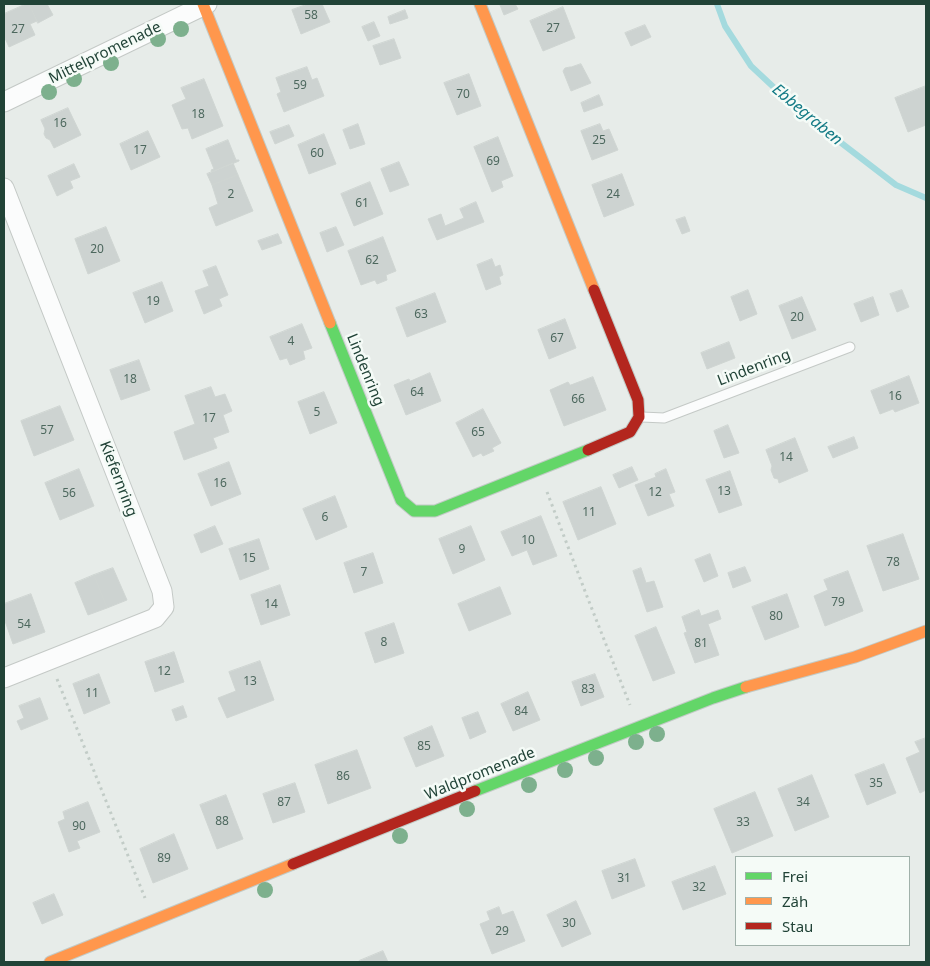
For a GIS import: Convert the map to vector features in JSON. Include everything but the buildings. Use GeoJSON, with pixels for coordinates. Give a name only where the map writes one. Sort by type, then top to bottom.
{"type":"FeatureCollection","features":[{"type":"Feature","properties":{"kind":"street","name":"Lindenring"},"geometry":{"type":"LineString","coordinates":[[204,4],[401,500],[414,511],[435,511],[630,432],[639,417]]}},
{"type":"Feature","properties":{"kind":"street","name":"Mittelpromenade"},"geometry":{"type":"LineString","coordinates":[[4,102],[204,4]]}},
{"type":"Feature","properties":{"kind":"street"},"geometry":{"type":"LineString","coordinates":[[480,4],[638,400],[639,417]]}},
{"type":"Feature","properties":{"kind":"street","name":"Kiefernring"},"geometry":{"type":"LineString","coordinates":[[4,188],[162,591],[164,607],[155,618],[4,678]]}},
{"type":"Feature","properties":{"kind":"street","name":"Waldpromenade"},"geometry":{"type":"LineString","coordinates":[[50,962],[88,955],[154,920],[535,767],[713,698],[855,657],[926,631]]}},
{"type":"Feature","properties":{"kind":"lane","name":"Lindenring"},"geometry":{"type":"LineString","coordinates":[[639,417],[664,418],[850,347]]}},
{"type":"Feature","properties":{"kind":"path"},"geometry":{"type":"LineString","coordinates":[[539,470],[638,727]]}},
{"type":"Feature","properties":{"kind":"path"},"geometry":{"type":"LineString","coordinates":[[49,660],[154,920]]}},
{"type":"Feature","properties":{"kind":"waterway","name":"Ebbegraben"},"geometry":{"type":"LineString","coordinates":[[717,4],[725,26],[751,66],[797,109],[896,185],[926,198]]}},
{"type":"Feature","properties":{"kind":"traffic: fast"},"geometry":{"type":"LineString","coordinates":[[330,323],[401,500],[414,511],[435,511],[588,450]]}},
{"type":"Feature","properties":{"kind":"traffic: fast"},"geometry":{"type":"LineString","coordinates":[[475,791],[713,698],[746,687]]}},
{"type":"Feature","properties":{"kind":"traffic: slow"},"geometry":{"type":"LineString","coordinates":[[203,4],[330,323]]}},
{"type":"Feature","properties":{"kind":"traffic: slow"},"geometry":{"type":"LineString","coordinates":[[480,4],[594,290]]}},
{"type":"Feature","properties":{"kind":"traffic: slow"},"geometry":{"type":"LineString","coordinates":[[746,687],[855,657],[926,631]]}},
{"type":"Feature","properties":{"kind":"traffic: slow"},"geometry":{"type":"LineString","coordinates":[[50,962],[293,864]]}},
{"type":"Feature","properties":{"kind":"traffic: jam"},"geometry":{"type":"LineString","coordinates":[[588,450],[630,432],[639,417],[638,400],[594,290]]}},
{"type":"Feature","properties":{"kind":"traffic: jam"},"geometry":{"type":"LineString","coordinates":[[293,864],[475,791]]}}]}
